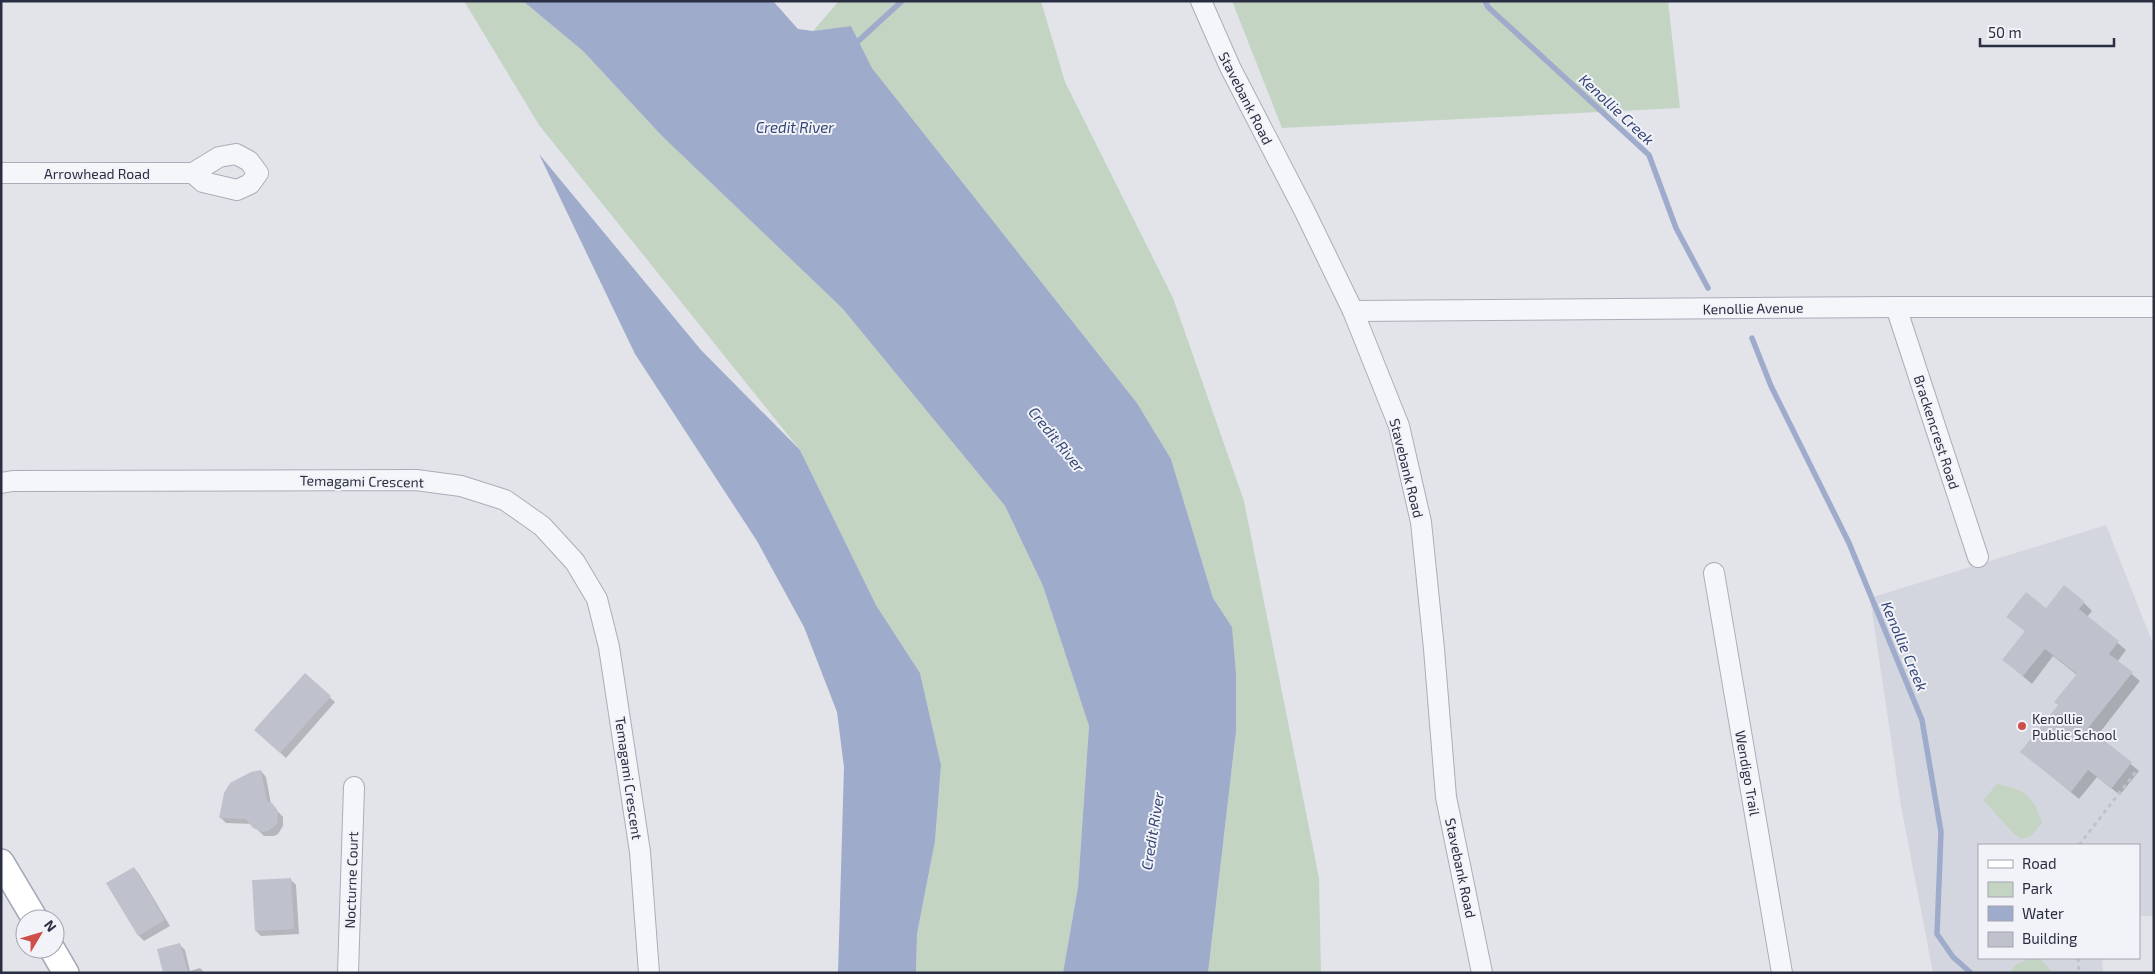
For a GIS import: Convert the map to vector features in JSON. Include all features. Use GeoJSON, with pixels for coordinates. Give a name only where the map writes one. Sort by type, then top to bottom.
{"type":"FeatureCollection","features":[{"type":"Feature","properties":{"kind":"main road"},"geometry":{"type":"LineString","coordinates":[[1,862],[28,909]]}},
{"type":"Feature","properties":{"kind":"main road"},"geometry":{"type":"LineString","coordinates":[[58,959],[66,973]]}},
{"type":"Feature","properties":{"kind":"street","name":"Stavebank Road"},"geometry":{"type":"LineString","coordinates":[[1201,1],[1230,67],[1305,212],[1353,311],[1398,426],[1421,522],[1446,798],[1482,973]]}},
{"type":"Feature","properties":{"kind":"street","name":"Arrowhead Road"},"geometry":{"type":"LineString","coordinates":[[1,173],[193,173]]}},
{"type":"Feature","properties":{"kind":"street","name":"Brackencrest Road"},"geometry":{"type":"LineString","coordinates":[[1896,307],[1978,556]]}},
{"type":"Feature","properties":{"kind":"street","name":"Kenollie Avenue"},"geometry":{"type":"LineString","coordinates":[[1353,311],[2154,307]]}},
{"type":"Feature","properties":{"kind":"street","name":"Temagami Crescent"},"geometry":{"type":"LineString","coordinates":[[1,483],[13,481],[416,480],[461,486],[505,500],[542,526],[575,562],[597,599],[609,647],[640,852],[649,973]]}},
{"type":"Feature","properties":{"kind":"street","name":"Wendigo Trail"},"geometry":{"type":"LineString","coordinates":[[1714,573],[1782,973]]}},
{"type":"Feature","properties":{"kind":"street","name":"Nocturne Court"},"geometry":{"type":"LineString","coordinates":[[348,973],[354,787]]}},
{"type":"Feature","properties":{"kind":"path"},"geometry":{"type":"LineString","coordinates":[[2080,844],[2138,769]]}},
{"type":"Feature","properties":{"kind":"path"},"geometry":{"type":"LineString","coordinates":[[2078,959],[2079,973]]}},
{"type":"Feature","properties":{"kind":"shaded area","name":"Kenollie Public School"},"geometry":{"type":"Polygon","coordinates":[[[2106,525],[2154,646],[2154,916],[2140,916],[2140,844],[1978,844],[1978,959],[2102,959],[2103,973],[1933,973],[1901,806],[1870,598],[2106,525]]]}},
{"type":"Feature","properties":{"kind":"green space"},"geometry":{"type":"Polygon","coordinates":[[[464,1],[523,1],[583,51],[662,136],[842,308],[1005,506],[1043,586],[1089,726],[1078,887],[1063,973],[916,973],[917,934],[935,841],[941,765],[920,673],[876,605],[800,450],[539,125],[464,1]]]}},
{"type":"Feature","properties":{"kind":"green space"},"geometry":{"type":"Polygon","coordinates":[[[839,1],[1041,1],[1065,82],[1173,298],[1244,501],[1319,878],[1321,973],[1208,973],[1236,732],[1232,627],[1213,598],[1171,459],[1137,403],[872,68],[851,26],[813,31],[839,1]]]}},
{"type":"Feature","properties":{"kind":"green space"},"geometry":{"type":"Polygon","coordinates":[[[1232,1],[1668,1],[1680,108],[1282,128],[1232,1]]]}},
{"type":"Feature","properties":{"kind":"green space"},"geometry":{"type":"Polygon","coordinates":[[[1997,784],[2021,791],[2035,806],[2042,823],[2031,836],[2021,839],[2014,834],[1983,800],[1997,784]]]}},
{"type":"Feature","properties":{"kind":"green space"},"geometry":{"type":"Polygon","coordinates":[[[2028,959],[2041,959],[2053,973],[2009,973],[2015,965],[2028,959]]]}},
{"type":"Feature","properties":{"kind":"water","name":"Credit River"},"geometry":{"type":"Polygon","coordinates":[[[523,1],[773,1],[798,29],[813,31],[851,26],[872,68],[1137,403],[1171,459],[1213,598],[1232,627],[1236,674],[1236,732],[1208,973],[1063,973],[1078,887],[1089,726],[1043,586],[1005,506],[842,308],[662,136],[583,51],[523,1]]]}},
{"type":"Feature","properties":{"kind":"water"},"geometry":{"type":"Polygon","coordinates":[[[539,154],[701,350],[800,450],[876,605],[920,673],[941,765],[935,841],[917,934],[916,973],[838,973],[844,767],[837,712],[804,627],[757,541],[635,354],[539,154]]]}},
{"type":"Feature","properties":{"kind":"building"},"geometry":{"type":"Polygon","coordinates":[[[2064,585],[2085,602],[2079,609],[2119,641],[2109,654],[2133,672],[2088,728],[2132,762],[2112,788],[2088,770],[2071,792],[2020,752],[2058,705],[2054,702],[2077,674],[2045,649],[2023,676],[2002,660],[2025,631],[2006,617],[2026,592],[2046,608],[2064,585]]]}},
{"type":"Feature","properties":{"kind":"building"},"geometry":{"type":"Polygon","coordinates":[[[305,673],[331,696],[280,753],[254,730],[305,673]]]}},
{"type":"Feature","properties":{"kind":"building"},"geometry":{"type":"Polygon","coordinates":[[[261,770],[267,801],[272,803],[278,811],[277,824],[268,831],[263,832],[253,828],[246,819],[219,818],[224,793],[230,783],[251,772],[261,770]]]}},
{"type":"Feature","properties":{"kind":"building"},"geometry":{"type":"Polygon","coordinates":[[[134,867],[165,920],[138,936],[106,883],[134,867]]]}},
{"type":"Feature","properties":{"kind":"building"},"geometry":{"type":"Polygon","coordinates":[[[291,878],[294,929],[255,931],[252,880],[291,878]]]}},
{"type":"Feature","properties":{"kind":"building"},"geometry":{"type":"Polygon","coordinates":[[[180,943],[188,973],[163,973],[157,949],[180,943]]]}},
{"type":"Feature","properties":{"kind":"waterway"},"geometry":{"type":"LineString","coordinates":[[854,45],[902,1]]}},
{"type":"Feature","properties":{"kind":"waterway","name":"Kenollie Creek"},"geometry":{"type":"LineString","coordinates":[[1485,1],[1488,7],[1649,155],[1676,228],[1708,288]]}},
{"type":"Feature","properties":{"kind":"waterway","name":"Kenollie Creek"},"geometry":{"type":"LineString","coordinates":[[1752,338],[1771,386],[1849,543],[1922,720],[1941,832],[1937,934],[1953,957],[1971,973]]}},
{"type":"Feature","properties":{"kind":"place","name":"Kenollie Public School"},"geometry":{"type":"Point","coordinates":[2022,726]}}]}
